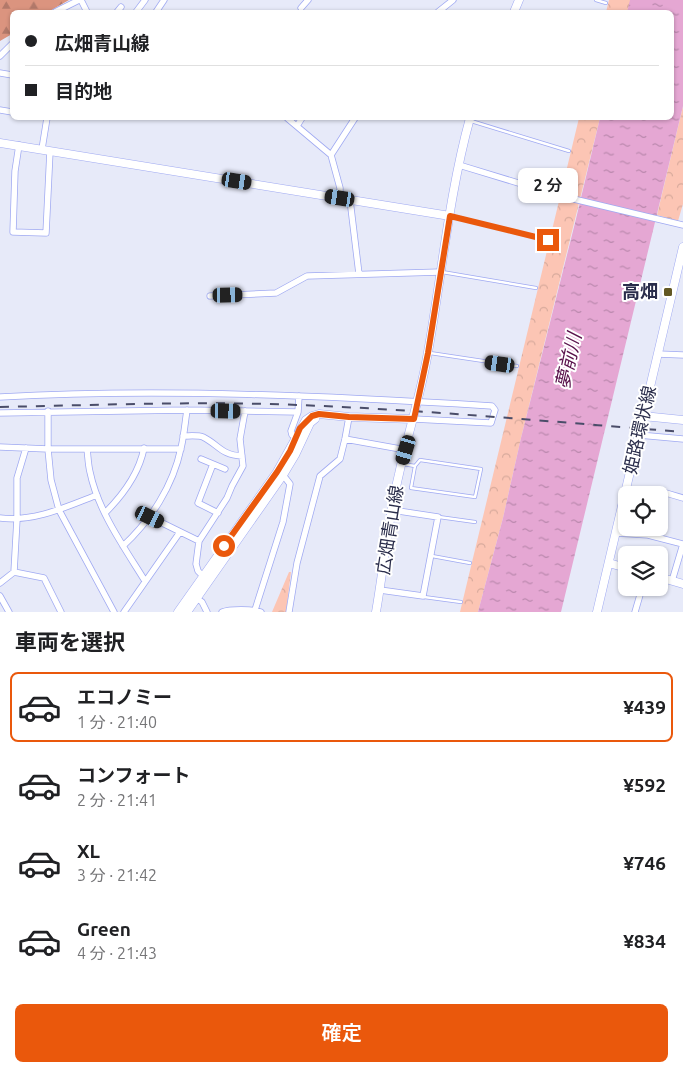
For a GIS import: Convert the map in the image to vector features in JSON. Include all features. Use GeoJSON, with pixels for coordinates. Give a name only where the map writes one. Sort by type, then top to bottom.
{"type":"FeatureCollection","features":[{"type":"Feature","properties":{"kind":"main road","name":"広畑青山線"},"geometry":{"type":"LineString","coordinates":[[376,612],[392,510],[428,353],[459,165],[470,120]]}},
{"type":"Feature","properties":{"kind":"main road"},"geometry":{"type":"LineString","coordinates":[[0,143],[450,216]]}},
{"type":"Feature","properties":{"kind":"main road","name":"姫路環状線"},"geometry":{"type":"LineString","coordinates":[[627,486],[658,354],[682,264],[683,247]]}},
{"type":"Feature","properties":{"kind":"main road"},"geometry":{"type":"LineString","coordinates":[[178,612],[277,472],[306,420],[319,414],[324,416],[414,419]]}},
{"type":"Feature","properties":{"kind":"main road"},"geometry":{"type":"LineString","coordinates":[[187,612],[283,475],[310,424],[324,416]]}},
{"type":"Feature","properties":{"kind":"main road"},"geometry":{"type":"LineString","coordinates":[[644,416],[683,420]]}},
{"type":"Feature","properties":{"kind":"main road","name":"姫路環状線"},"geometry":{"type":"LineString","coordinates":[[597,612],[618,523]]}},
{"type":"Feature","properties":{"kind":"main road"},"geometry":{"type":"LineString","coordinates":[[609,563],[618,566]]}},
{"type":"Feature","properties":{"kind":"main road"},"geometry":{"type":"LineString","coordinates":[[668,580],[683,584]]}},
{"type":"Feature","properties":{"kind":"street"},"geometry":{"type":"LineString","coordinates":[[59,10],[80,0]]}},
{"type":"Feature","properties":{"kind":"street"},"geometry":{"type":"LineString","coordinates":[[300,10],[308,0]]}},
{"type":"Feature","properties":{"kind":"street"},"geometry":{"type":"LineString","coordinates":[[440,10],[453,0]]}},
{"type":"Feature","properties":{"kind":"street"},"geometry":{"type":"LineString","coordinates":[[0,56],[10,46]]}},
{"type":"Feature","properties":{"kind":"street"},"geometry":{"type":"LineString","coordinates":[[19,145],[14,170],[13,232],[46,233],[47,120]]}},
{"type":"Feature","properties":{"kind":"street"},"geometry":{"type":"LineString","coordinates":[[289,120],[331,155],[340,188],[340,198]]}},
{"type":"Feature","properties":{"kind":"street"},"geometry":{"type":"LineString","coordinates":[[296,126],[300,120]]}},
{"type":"Feature","properties":{"kind":"street"},"geometry":{"type":"LineString","coordinates":[[331,155],[354,120]]}},
{"type":"Feature","properties":{"kind":"street"},"geometry":{"type":"LineString","coordinates":[[459,165],[561,196],[683,225]]}},
{"type":"Feature","properties":{"kind":"street"},"geometry":{"type":"LineString","coordinates":[[350,200],[359,274]]}},
{"type":"Feature","properties":{"kind":"street"},"geometry":{"type":"LineString","coordinates":[[210,296],[276,293],[307,276],[440,272]]}},
{"type":"Feature","properties":{"kind":"street"},"geometry":{"type":"LineString","coordinates":[[658,354],[683,355]]}},
{"type":"Feature","properties":{"kind":"street"},"geometry":{"type":"LineString","coordinates":[[0,397],[111,394],[255,394],[418,401],[492,406],[495,410],[490,424],[414,419]]}},
{"type":"Feature","properties":{"kind":"street"},"geometry":{"type":"LineString","coordinates":[[296,437],[292,435],[291,431],[298,412],[299,396]]}},
{"type":"Feature","properties":{"kind":"street"},"geometry":{"type":"LineString","coordinates":[[0,413],[187,410],[298,412]]}},
{"type":"Feature","properties":{"kind":"street"},"geometry":{"type":"LineString","coordinates":[[123,546],[150,517],[170,480],[181,449],[187,410]]}},
{"type":"Feature","properties":{"kind":"street"},"geometry":{"type":"LineString","coordinates":[[48,411],[48,449],[51,480],[59,510],[114,612]]}},
{"type":"Feature","properties":{"kind":"street"},"geometry":{"type":"LineString","coordinates":[[204,576],[198,571],[196,564],[199,541],[218,513],[243,466],[240,439],[245,411]]}},
{"type":"Feature","properties":{"kind":"street"},"geometry":{"type":"LineString","coordinates":[[289,612],[297,563],[320,476],[340,458],[346,439],[349,417]]}},
{"type":"Feature","properties":{"kind":"street"},"geometry":{"type":"LineString","coordinates":[[639,435],[683,439]]}},
{"type":"Feature","properties":{"kind":"street"},"geometry":{"type":"LineString","coordinates":[[183,436],[202,436],[221,451],[242,456]]}},
{"type":"Feature","properties":{"kind":"street"},"geometry":{"type":"LineString","coordinates":[[346,439],[406,450]]}},
{"type":"Feature","properties":{"kind":"street"},"geometry":{"type":"LineString","coordinates":[[0,447],[181,449]]}},
{"type":"Feature","properties":{"kind":"street"},"geometry":{"type":"LineString","coordinates":[[0,583],[14,572],[17,478],[26,448]]}},
{"type":"Feature","properties":{"kind":"street"},"geometry":{"type":"LineString","coordinates":[[105,513],[119,499],[135,474],[142,460],[144,448]]}},
{"type":"Feature","properties":{"kind":"street"},"geometry":{"type":"LineString","coordinates":[[87,449],[90,472],[97,496],[123,546],[145,582]]}},
{"type":"Feature","properties":{"kind":"street"},"geometry":{"type":"LineString","coordinates":[[201,459],[225,469]]}},
{"type":"Feature","properties":{"kind":"street"},"geometry":{"type":"LineString","coordinates":[[214,464],[198,503],[218,513]]}},
{"type":"Feature","properties":{"kind":"street"},"geometry":{"type":"LineString","coordinates":[[222,612],[227,610],[258,611],[283,522],[290,484],[283,475]]}},
{"type":"Feature","properties":{"kind":"street"},"geometry":{"type":"LineString","coordinates":[[668,494],[683,498]]}},
{"type":"Feature","properties":{"kind":"street"},"geometry":{"type":"LineString","coordinates":[[0,518],[17,520],[32,518],[97,496]]}},
{"type":"Feature","properties":{"kind":"street"},"geometry":{"type":"LineString","coordinates":[[380,590],[423,596],[438,517],[392,510]]}},
{"type":"Feature","properties":{"kind":"street"},"geometry":{"type":"LineString","coordinates":[[150,517],[199,541]]}},
{"type":"Feature","properties":{"kind":"street"},"geometry":{"type":"LineString","coordinates":[[124,612],[180,532]]}},
{"type":"Feature","properties":{"kind":"street"},"geometry":{"type":"LineString","coordinates":[[616,532],[648,536],[683,544],[672,581]]}},
{"type":"Feature","properties":{"kind":"street"},"geometry":{"type":"LineString","coordinates":[[14,572],[44,578],[62,612]]}},
{"type":"Feature","properties":{"kind":"street"},"geometry":{"type":"LineString","coordinates":[[0,596],[10,612]]}},
{"type":"Feature","properties":{"kind":"street"},"geometry":{"type":"LineString","coordinates":[[635,612],[640,596]]}},
{"type":"Feature","properties":{"kind":"street"},"geometry":{"type":"LineString","coordinates":[[196,598],[202,602],[207,612]]}},
{"type":"Feature","properties":{"kind":"lane"},"geometry":{"type":"LineString","coordinates":[[596,0],[606,3]]}},
{"type":"Feature","properties":{"kind":"lane"},"geometry":{"type":"LineString","coordinates":[[473,120],[569,151]]}},
{"type":"Feature","properties":{"kind":"lane"},"geometry":{"type":"LineString","coordinates":[[450,216],[548,240]]}},
{"type":"Feature","properties":{"kind":"lane"},"geometry":{"type":"LineString","coordinates":[[440,272],[536,288]]}},
{"type":"Feature","properties":{"kind":"lane"},"geometry":{"type":"LineString","coordinates":[[428,353],[517,366]]}},
{"type":"Feature","properties":{"kind":"lane"},"geometry":{"type":"LineString","coordinates":[[420,460],[481,469],[475,497],[411,488],[415,466],[420,460]]}},
{"type":"Feature","properties":{"kind":"lane"},"geometry":{"type":"LineString","coordinates":[[402,463],[415,466]]}},
{"type":"Feature","properties":{"kind":"lane"},"geometry":{"type":"LineString","coordinates":[[438,517],[474,522]]}},
{"type":"Feature","properties":{"kind":"lane"},"geometry":{"type":"LineString","coordinates":[[431,556],[470,563]]}},
{"type":"Feature","properties":{"kind":"lane"},"geometry":{"type":"LineString","coordinates":[[423,596],[461,602]]}},
{"type":"Feature","properties":{"kind":"green space"},"geometry":{"type":"Polygon","coordinates":[[[0,0],[69,0],[52,10],[10,10],[10,35],[0,41],[0,0]]]}},
{"type":"Feature","properties":{"kind":"green space"},"geometry":{"type":"Polygon","coordinates":[[[609,0],[631,0],[628,10],[606,10],[609,0]]]}},
{"type":"Feature","properties":{"kind":"green space"},"geometry":{"type":"Polygon","coordinates":[[[683,106],[683,204],[678,221],[657,215],[683,106]]]}},
{"type":"Feature","properties":{"kind":"green space"},"geometry":{"type":"Polygon","coordinates":[[[579,120],[600,120],[503,518],[478,612],[460,612],[579,120]]]}},
{"type":"Feature","properties":{"kind":"green space"},"geometry":{"type":"Polygon","coordinates":[[[289,572],[291,572],[286,612],[272,612],[289,572]]]}},
{"type":"Feature","properties":{"kind":"water","name":"夢前川"},"geometry":{"type":"Polygon","coordinates":[[[630,0],[683,0],[683,106],[561,612],[478,612],[503,518],[600,120],[674,120],[674,10],[628,10],[630,0]]]}},
{"type":"Feature","properties":{"kind":"railway"},"geometry":{"type":"LineString","coordinates":[[0,407],[187,403],[299,405],[443,413],[683,432]]}},
{"type":"Feature","properties":{"kind":"place","name":"高畑"},"geometry":{"type":"Point","coordinates":[668,292]}},
{"type":"Feature","properties":{"kind":"route"},"geometry":{"type":"LineString","coordinates":[[224,546],[277,472],[306,420],[319,414],[324,416],[414,419],[428,353],[450,216],[548,240]]}}]}
